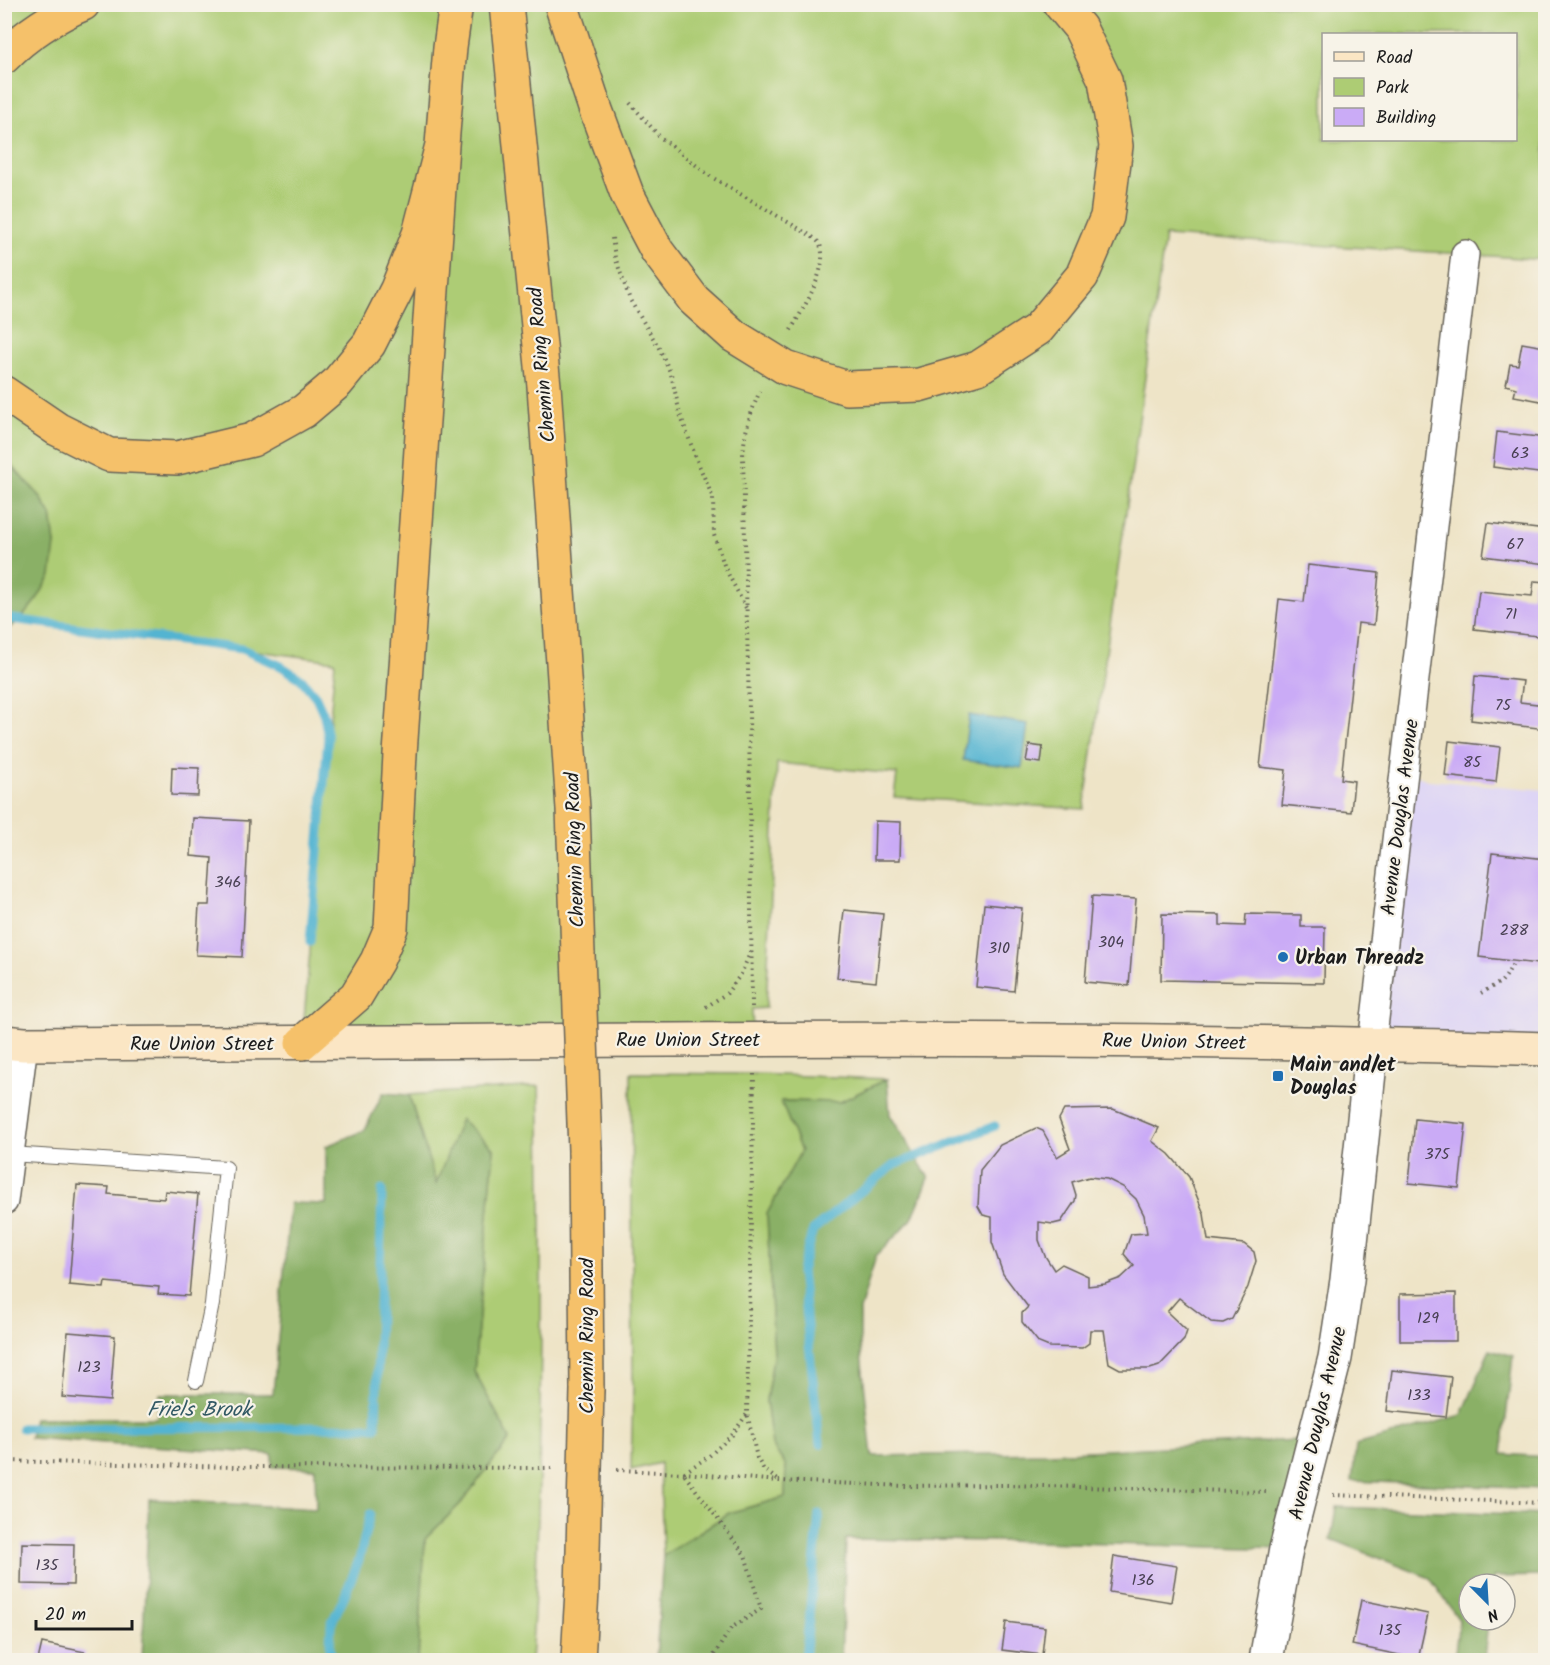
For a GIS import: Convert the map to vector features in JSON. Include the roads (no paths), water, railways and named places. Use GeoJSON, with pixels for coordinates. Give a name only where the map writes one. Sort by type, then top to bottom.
{"type":"FeatureCollection","features":[{"type":"Feature","properties":{"kind":"highway"},"geometry":{"type":"LineString","coordinates":[[4,57],[15,46],[65,11],[83,4]]}},
{"type":"Feature","properties":{"kind":"highway"},"geometry":{"type":"LineString","coordinates":[[302,1042],[356,996],[377,961],[390,928],[442,145],[450,46],[456,4]]}},
{"type":"Feature","properties":{"kind":"highway","name":"Chemin Ring Road"},"geometry":{"type":"LineString","coordinates":[[506,4],[544,398],[573,809],[585,1151],[587,1389],[578,1660]]}},
{"type":"Feature","properties":{"kind":"highway"},"geometry":{"type":"LineString","coordinates":[[561,4],[594,105],[627,194],[657,251],[693,300],[734,336],[786,368],[847,388],[919,385],[978,368],[1038,329],[1082,276],[1107,217],[1116,146],[1105,80],[1080,28],[1060,4]]}},
{"type":"Feature","properties":{"kind":"highway"},"geometry":{"type":"LineString","coordinates":[[4,393],[57,429],[109,454],[120,455],[177,458],[252,440],[304,411],[337,383],[369,344],[397,289],[419,234],[442,145]]}},
{"type":"Feature","properties":{"kind":"main road","name":"Rue Union Street"},"geometry":{"type":"LineString","coordinates":[[14,1043],[765,1039],[1050,1040],[1372,1044],[1545,1049]]}},
{"type":"Feature","properties":{"kind":"street","name":"Avenue Douglas Avenue"},"geometry":{"type":"LineString","coordinates":[[1266,1660],[1286,1549],[1316,1494],[1347,1280],[1372,1044],[1465,254]]}},
{"type":"Feature","properties":{"kind":"street"},"geometry":{"type":"LineString","coordinates":[[4,1201],[10,1154],[14,1043]]}},
{"type":"Feature","properties":{"kind":"lane"},"geometry":{"type":"LineString","coordinates":[[10,1154],[226,1168],[212,1304],[196,1381]]}},
{"type":"Feature","properties":{"kind":"water"},"geometry":{"type":"Polygon","coordinates":[[[969,715],[1028,724],[1022,768],[963,760],[969,715]]]}},
{"type":"Feature","properties":{"kind":"waterway"},"geometry":{"type":"LineString","coordinates":[[4,618],[242,649],[281,666],[301,679],[316,697],[324,715],[328,738],[310,942]]}},
{"type":"Feature","properties":{"kind":"waterway"},"geometry":{"type":"LineString","coordinates":[[820,1444],[801,1271],[813,1230],[894,1165],[995,1126]]}},
{"type":"Feature","properties":{"kind":"waterway","name":"Friels Brook"},"geometry":{"type":"LineString","coordinates":[[22,1428],[376,1427],[382,1190]]}},
{"type":"Feature","properties":{"kind":"waterway","name":"Friels Brook"},"geometry":{"type":"LineString","coordinates":[[333,1660],[330,1648],[331,1624],[359,1560],[370,1514]]}},
{"type":"Feature","properties":{"kind":"waterway"},"geometry":{"type":"LineString","coordinates":[[805,1660],[819,1514]]}},
{"type":"Feature","properties":{"kind":"place","name":"Urban Threadz"},"geometry":{"type":"Point","coordinates":[1283,957]}},
{"type":"Feature","properties":{"kind":"place","name":"Main and/et Douglas"},"geometry":{"type":"Point","coordinates":[1278,1076]}}]}
